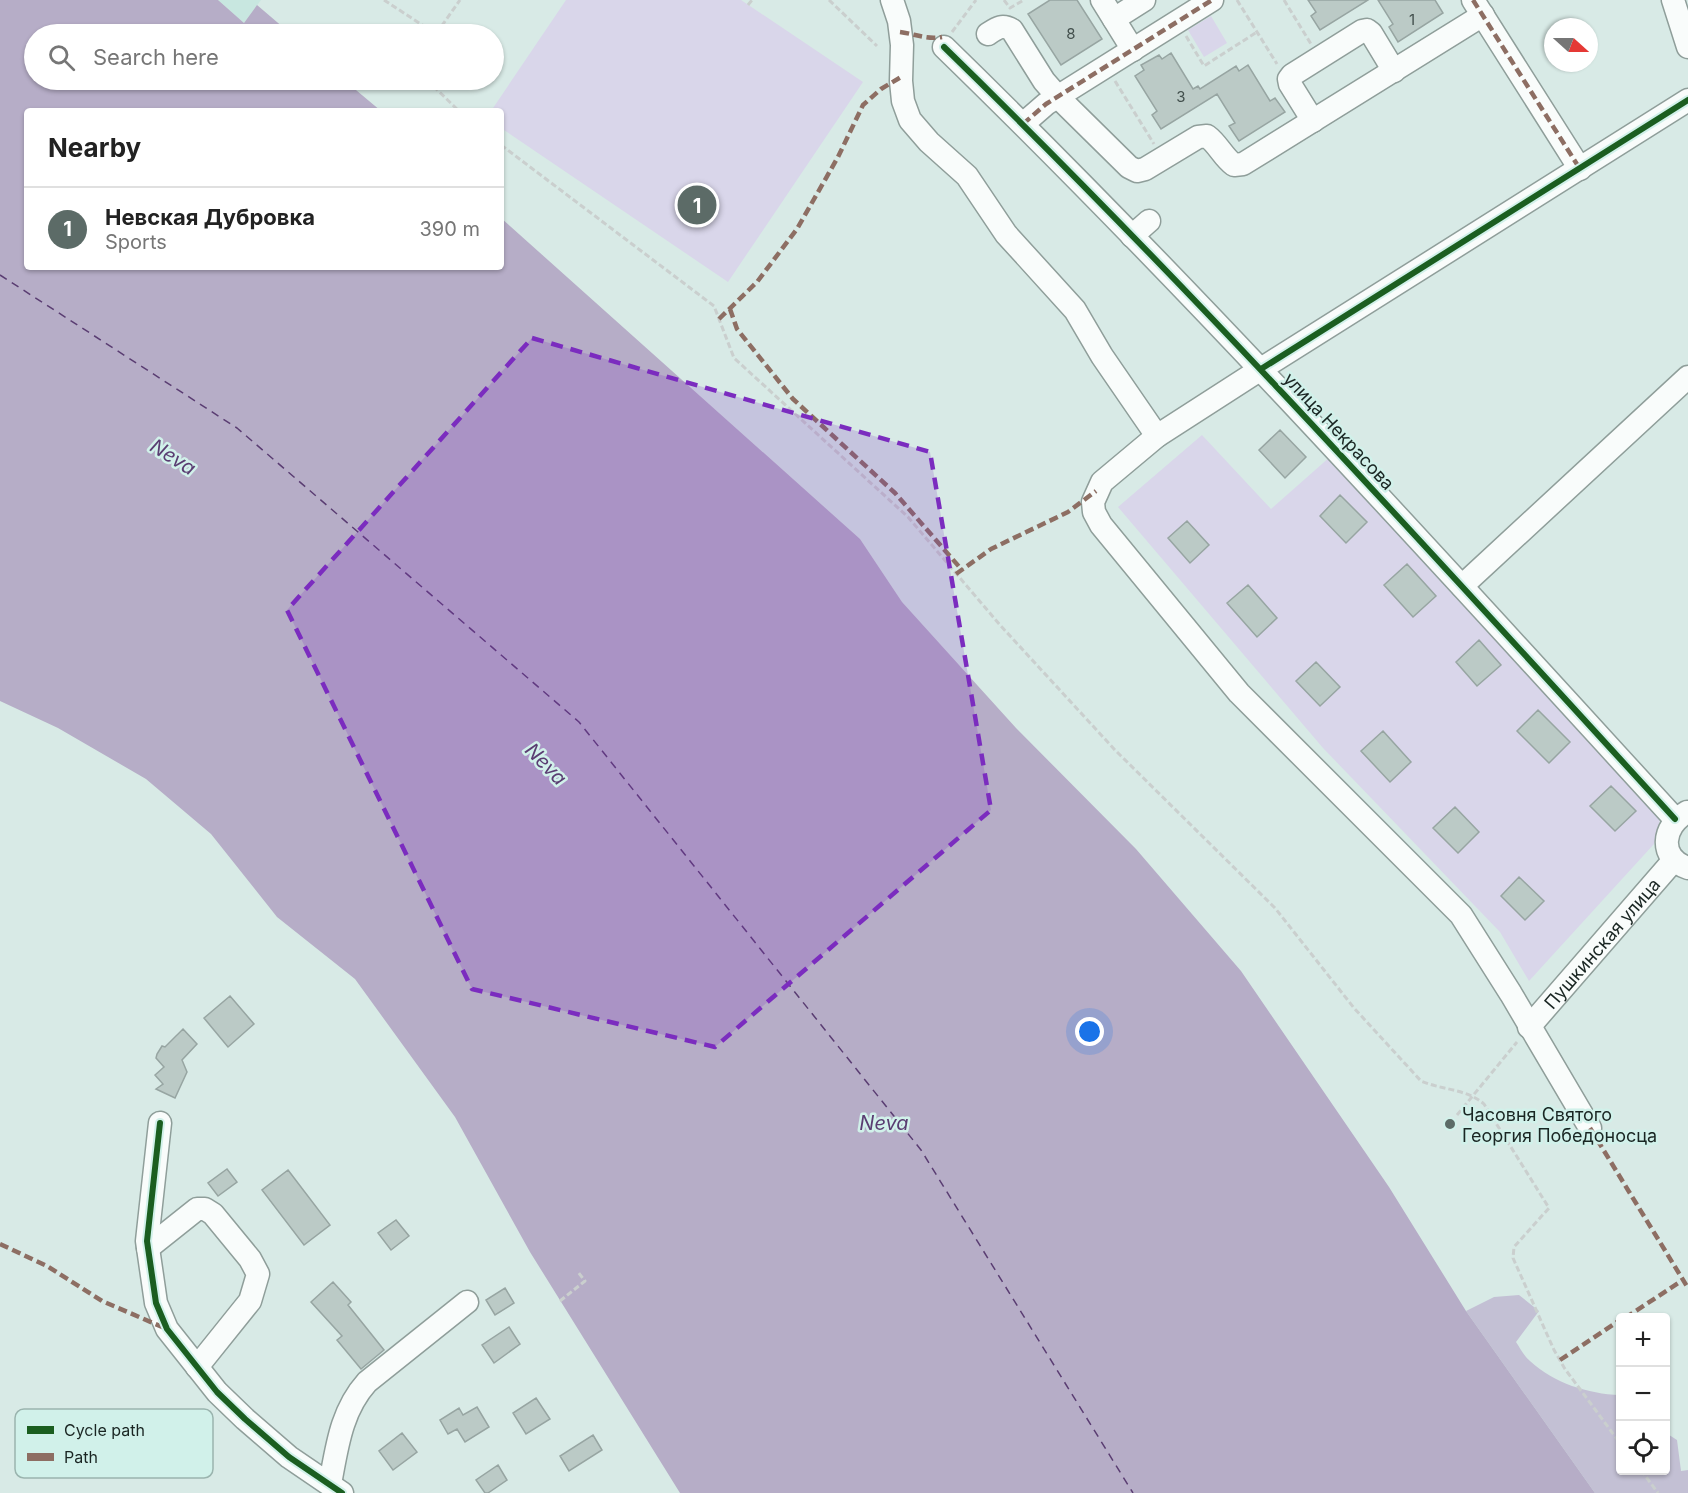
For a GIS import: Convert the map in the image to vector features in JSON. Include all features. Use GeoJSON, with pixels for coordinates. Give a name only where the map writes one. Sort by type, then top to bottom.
{"type":"FeatureCollection","features":[{"type":"Feature","properties":{"kind":"street"},"geometry":{"type":"LineString","coordinates":[[892,0],[899,21],[902,45],[903,101],[910,120],[929,142],[967,176],[1006,234],[1075,310],[1102,356],[1157,436]]}},
{"type":"Feature","properties":{"kind":"street"},"geometry":{"type":"LineString","coordinates":[[1133,50],[1108,10],[1144,0]]}},
{"type":"Feature","properties":{"kind":"street"},"geometry":{"type":"LineString","coordinates":[[1673,0],[1688,47]]}},
{"type":"Feature","properties":{"kind":"street"},"geometry":{"type":"LineString","coordinates":[[1023,124],[1058,97],[1177,22],[1199,3]]}},
{"type":"Feature","properties":{"kind":"street"},"geometry":{"type":"LineString","coordinates":[[988,34],[1005,26],[1012,30],[1044,81],[1058,97],[1129,167],[1137,171],[1145,169],[1198,137],[1207,136],[1214,141],[1227,160],[1234,165],[1243,164],[1394,70],[1478,8],[1535,79],[1580,169]]}},
{"type":"Feature","properties":{"kind":"street"},"geometry":{"type":"LineString","coordinates":[[1312,121],[1289,79],[1362,31],[1367,30],[1371,33],[1394,70]]}},
{"type":"Feature","properties":{"kind":"street","name":"улица Некрасова"},"geometry":{"type":"LineString","coordinates":[[946,42],[1023,124],[1141,229],[1261,369],[1682,816]]}},
{"type":"Feature","properties":{"kind":"street"},"geometry":{"type":"LineString","coordinates":[[1590,1128],[1511,994],[1461,915],[1239,693],[1101,525],[1094,512],[1093,502],[1102,482],[1157,436],[1688,100]]}},
{"type":"Feature","properties":{"kind":"street"},"geometry":{"type":"LineString","coordinates":[[1462,585],[1688,376]]}},
{"type":"Feature","properties":{"kind":"street"},"geometry":{"type":"LineString","coordinates":[[1681,864],[1666,843],[1667,835],[1682,816]]}},
{"type":"Feature","properties":{"kind":"street","name":"Пушкинская улица"},"geometry":{"type":"LineString","coordinates":[[1529,1027],[1681,864]]}},
{"type":"Feature","properties":{"kind":"street"},"geometry":{"type":"LineString","coordinates":[[159,1124],[150,1200],[148,1248],[156,1303],[167,1329],[218,1392],[245,1419],[289,1457],[336,1488],[343,1422],[355,1396],[367,1382],[467,1302]]}},
{"type":"Feature","properties":{"kind":"street"},"geometry":{"type":"LineString","coordinates":[[148,1248],[197,1209],[206,1209],[213,1214],[250,1259],[258,1274],[250,1301],[197,1367]]}},
{"type":"Feature","properties":{"kind":"path"},"geometry":{"type":"LineString","coordinates":[[384,0],[421,24]]}},
{"type":"Feature","properties":{"kind":"path"},"geometry":{"type":"LineString","coordinates":[[443,24],[460,0]]}},
{"type":"Feature","properties":{"kind":"path"},"geometry":{"type":"LineString","coordinates":[[748,4],[752,0]]}},
{"type":"Feature","properties":{"kind":"path"},"geometry":{"type":"LineString","coordinates":[[829,0],[877,46]]}},
{"type":"Feature","properties":{"kind":"path"},"geometry":{"type":"LineString","coordinates":[[946,42],[976,0]]}},
{"type":"Feature","properties":{"kind":"path"},"geometry":{"type":"LineString","coordinates":[[1004,0],[1010,9],[1024,0]]}},
{"type":"Feature","properties":{"kind":"path"},"geometry":{"type":"LineString","coordinates":[[1237,0],[1289,79]]}},
{"type":"Feature","properties":{"kind":"path"},"geometry":{"type":"LineString","coordinates":[[1284,0],[1320,58]]}},
{"type":"Feature","properties":{"kind":"path"},"geometry":{"type":"LineString","coordinates":[[1177,22],[1204,66],[1257,32]]}},
{"type":"Feature","properties":{"kind":"path"},"geometry":{"type":"LineString","coordinates":[[1106,67],[1163,158]]}},
{"type":"Feature","properties":{"kind":"path"},"geometry":{"type":"LineString","coordinates":[[437,90],[456,108]]}},
{"type":"Feature","properties":{"kind":"path"},"geometry":{"type":"LineString","coordinates":[[504,147],[714,306],[734,358],[908,517],[1000,625],[1115,750],[1275,908],[1354,1008],[1421,1081],[1474,1096],[1484,1104],[1549,1208],[1514,1247],[1513,1257],[1554,1350],[1565,1369],[1616,1438]]}},
{"type":"Feature","properties":{"kind":"path"},"geometry":{"type":"LineString","coordinates":[[1457,1115],[1529,1027]]}},
{"type":"Feature","properties":{"kind":"path"},"geometry":{"type":"LineString","coordinates":[[560,1301],[585,1281],[578,1272]]}},
{"type":"Feature","properties":{"kind":"path"},"geometry":{"type":"LineString","coordinates":[[1645,1475],[1658,1493]]}},
{"type":"Feature","properties":{"kind":"highlighted area"},"geometry":{"type":"Polygon","coordinates":[[[532,338],[930,452],[991,810],[715,1047],[472,989],[287,610],[532,338]]]}},
{"type":"Feature","properties":{"kind":"shaded area"},"geometry":{"type":"Polygon","coordinates":[[[218,0],[261,0],[244,23],[218,0]]]}},
{"type":"Feature","properties":{"kind":"shaded area"},"geometry":{"type":"Polygon","coordinates":[[[566,0],[741,0],[863,82],[728,282],[504,130],[504,108],[493,108],[566,0]]]}},
{"type":"Feature","properties":{"kind":"shaded area"},"geometry":{"type":"Polygon","coordinates":[[[1211,16],[1227,43],[1204,57],[1188,30],[1211,16]]]}},
{"type":"Feature","properties":{"kind":"shaded area"},"geometry":{"type":"Polygon","coordinates":[[[1202,435],[1271,509],[1331,456],[1661,816],[1654,844],[1529,981],[1500,932],[1323,748],[1118,507],[1202,435]]]}},
{"type":"Feature","properties":{"kind":"shaded area"},"geometry":{"type":"Polygon","coordinates":[[[1519,1295],[1539,1311],[1516,1342],[1528,1359],[1539,1369],[1572,1386],[1616,1395],[1616,1475],[1670,1475],[1670,1436],[1677,1440],[1681,1471],[1688,1470],[1688,1493],[1595,1493],[1466,1311],[1494,1297],[1519,1295]]]}},
{"type":"Feature","properties":{"kind":"water","name":"Neva"},"geometry":{"type":"Polygon","coordinates":[[[0,0],[218,0],[244,23],[257,5],[279,24],[24,24],[24,90],[356,90],[377,108],[24,108],[24,270],[504,270],[504,221],[860,539],[902,602],[1016,728],[1136,849],[1241,971],[1389,1187],[1466,1311],[1595,1493],[680,1493],[530,1252],[455,1117],[355,979],[277,917],[211,834],[146,779],[58,728],[0,701],[0,0]]]}},
{"type":"Feature","properties":{"kind":"building"},"geometry":{"type":"Polygon","coordinates":[[[1050,0],[1077,0],[1102,39],[1061,65],[1028,14],[1050,0]]]}},
{"type":"Feature","properties":{"kind":"building"},"geometry":{"type":"Polygon","coordinates":[[[1308,0],[1368,0],[1320,30],[1311,16],[1316,12],[1308,0]]]}},
{"type":"Feature","properties":{"kind":"building"},"geometry":{"type":"Polygon","coordinates":[[[1378,0],[1435,0],[1443,13],[1398,42],[1389,27],[1393,24],[1378,0]]]}},
{"type":"Feature","properties":{"kind":"building"},"geometry":{"type":"Polygon","coordinates":[[[1171,53],[1193,89],[1198,86],[1200,89],[1236,66],[1239,71],[1248,65],[1270,101],[1275,98],[1285,112],[1239,141],[1229,126],[1235,123],[1217,94],[1161,129],[1152,115],[1157,111],[1135,76],[1144,70],[1141,65],[1159,55],[1162,59],[1171,53]]]}},
{"type":"Feature","properties":{"kind":"building"},"geometry":{"type":"Polygon","coordinates":[[[1280,430],[1306,457],[1285,478],[1259,450],[1280,430]]]}},
{"type":"Feature","properties":{"kind":"building"},"geometry":{"type":"Polygon","coordinates":[[[1340,495],[1367,522],[1346,543],[1320,516],[1340,495]]]}},
{"type":"Feature","properties":{"kind":"building"},"geometry":{"type":"Polygon","coordinates":[[[1187,521],[1209,545],[1190,563],[1168,538],[1187,521]]]}},
{"type":"Feature","properties":{"kind":"building"},"geometry":{"type":"Polygon","coordinates":[[[1407,564],[1436,596],[1413,617],[1384,585],[1407,564]]]}},
{"type":"Feature","properties":{"kind":"building"},"geometry":{"type":"Polygon","coordinates":[[[1248,585],[1277,618],[1257,637],[1227,603],[1248,585]]]}},
{"type":"Feature","properties":{"kind":"building"},"geometry":{"type":"Polygon","coordinates":[[[1479,640],[1501,665],[1477,686],[1456,662],[1479,640]]]}},
{"type":"Feature","properties":{"kind":"building"},"geometry":{"type":"Polygon","coordinates":[[[1316,662],[1340,687],[1320,706],[1296,681],[1316,662]]]}},
{"type":"Feature","properties":{"kind":"building"},"geometry":{"type":"Polygon","coordinates":[[[1538,710],[1570,742],[1549,763],[1517,731],[1538,710]]]}},
{"type":"Feature","properties":{"kind":"building"},"geometry":{"type":"Polygon","coordinates":[[[1383,731],[1411,762],[1390,782],[1361,751],[1383,731]]]}},
{"type":"Feature","properties":{"kind":"building"},"geometry":{"type":"Polygon","coordinates":[[[1611,786],[1636,811],[1615,831],[1590,806],[1611,786]]]}},
{"type":"Feature","properties":{"kind":"building"},"geometry":{"type":"Polygon","coordinates":[[[1455,807],[1479,832],[1458,853],[1433,828],[1455,807]]]}},
{"type":"Feature","properties":{"kind":"building"},"geometry":{"type":"Polygon","coordinates":[[[1519,877],[1544,901],[1525,920],[1501,896],[1519,877]]]}},
{"type":"Feature","properties":{"kind":"building"},"geometry":{"type":"Polygon","coordinates":[[[230,996],[254,1024],[228,1047],[204,1018],[230,996]]]}},
{"type":"Feature","properties":{"kind":"building"},"geometry":{"type":"Polygon","coordinates":[[[183,1029],[197,1044],[182,1060],[187,1072],[175,1098],[156,1089],[163,1084],[155,1075],[164,1067],[156,1058],[162,1046],[165,1047],[183,1029]]]}},
{"type":"Feature","properties":{"kind":"building"},"geometry":{"type":"Polygon","coordinates":[[[227,1169],[237,1182],[218,1196],[208,1183],[227,1169]]]}},
{"type":"Feature","properties":{"kind":"building"},"geometry":{"type":"Polygon","coordinates":[[[288,1170],[330,1225],[304,1245],[262,1190],[288,1170]]]}},
{"type":"Feature","properties":{"kind":"building"},"geometry":{"type":"Polygon","coordinates":[[[396,1220],[409,1236],[391,1250],[378,1233],[396,1220]]]}},
{"type":"Feature","properties":{"kind":"building"},"geometry":{"type":"Polygon","coordinates":[[[333,1282],[351,1302],[348,1305],[384,1350],[361,1369],[337,1340],[342,1336],[311,1302],[333,1282]]]}},
{"type":"Feature","properties":{"kind":"building"},"geometry":{"type":"Polygon","coordinates":[[[505,1288],[514,1303],[495,1315],[486,1300],[505,1288]]]}},
{"type":"Feature","properties":{"kind":"building"},"geometry":{"type":"Polygon","coordinates":[[[509,1327],[520,1344],[494,1363],[482,1345],[509,1327]]]}},
{"type":"Feature","properties":{"kind":"building"},"geometry":{"type":"Polygon","coordinates":[[[536,1398],[550,1419],[526,1434],[513,1413],[536,1398]]]}},
{"type":"Feature","properties":{"kind":"building"},"geometry":{"type":"Polygon","coordinates":[[[477,1407],[489,1427],[465,1442],[457,1429],[448,1434],[440,1420],[459,1408],[463,1415],[477,1407]]]}},
{"type":"Feature","properties":{"kind":"building"},"geometry":{"type":"Polygon","coordinates":[[[402,1433],[417,1452],[393,1470],[379,1451],[402,1433]]]}},
{"type":"Feature","properties":{"kind":"building"},"geometry":{"type":"Polygon","coordinates":[[[593,1435],[602,1450],[569,1471],[560,1456],[593,1435]]]}},
{"type":"Feature","properties":{"kind":"building"},"geometry":{"type":"Polygon","coordinates":[[[498,1465],[507,1480],[485,1493],[476,1480],[498,1465]]]}},
{"type":"Feature","properties":{"kind":"ferry route"},"geometry":{"type":"LineString","coordinates":[[0,275],[237,428],[579,722],[921,1150],[1133,1493]]}},
{"type":"Feature","properties":{"kind":"marked path"},"geometry":{"type":"LineString","coordinates":[[1023,124],[1046,104],[1212,0]]}},
{"type":"Feature","properties":{"kind":"marked path"},"geometry":{"type":"LineString","coordinates":[[1473,0],[1580,169]]}},
{"type":"Feature","properties":{"kind":"marked path"},"geometry":{"type":"LineString","coordinates":[[900,32],[926,37],[942,37]]}},
{"type":"Feature","properties":{"kind":"marked path"},"geometry":{"type":"LineString","coordinates":[[719,319],[757,282],[797,229],[838,157],[863,105],[881,89],[901,77]]}},
{"type":"Feature","properties":{"kind":"marked path"},"geometry":{"type":"LineString","coordinates":[[730,309],[737,329],[793,399],[895,493],[962,570]]}},
{"type":"Feature","properties":{"kind":"marked path"},"geometry":{"type":"LineString","coordinates":[[956,574],[991,549],[1068,512],[1096,491]]}},
{"type":"Feature","properties":{"kind":"marked path"},"geometry":{"type":"LineString","coordinates":[[1590,1128],[1688,1288]]}},
{"type":"Feature","properties":{"kind":"marked path"},"geometry":{"type":"LineString","coordinates":[[0,1244],[47,1266],[102,1301],[167,1329]]}},
{"type":"Feature","properties":{"kind":"marked path"},"geometry":{"type":"LineString","coordinates":[[1633,1313],[1683,1280]]}},
{"type":"Feature","properties":{"kind":"marked path"},"geometry":{"type":"LineString","coordinates":[[1560,1360],[1616,1323]]}},
{"type":"Feature","properties":{"kind":"cycle path"},"geometry":{"type":"LineString","coordinates":[[944,47],[1039,140],[1224,331],[1406,525],[1675,819]]}},
{"type":"Feature","properties":{"kind":"cycle path"},"geometry":{"type":"LineString","coordinates":[[1261,369],[1688,100]]}},
{"type":"Feature","properties":{"kind":"cycle path"},"geometry":{"type":"LineString","coordinates":[[160,1123],[147,1241],[156,1303],[167,1329],[217,1392],[245,1419],[289,1457],[342,1493]]}},
{"type":"Feature","properties":{"kind":"place","name":"Невская Дубровка"},"geometry":{"type":"Point","coordinates":[697,205]}},
{"type":"Feature","properties":{"kind":"place","name":"Часовня Святого Георгия Победоносца"},"geometry":{"type":"Point","coordinates":[1450,1124]}}]}
